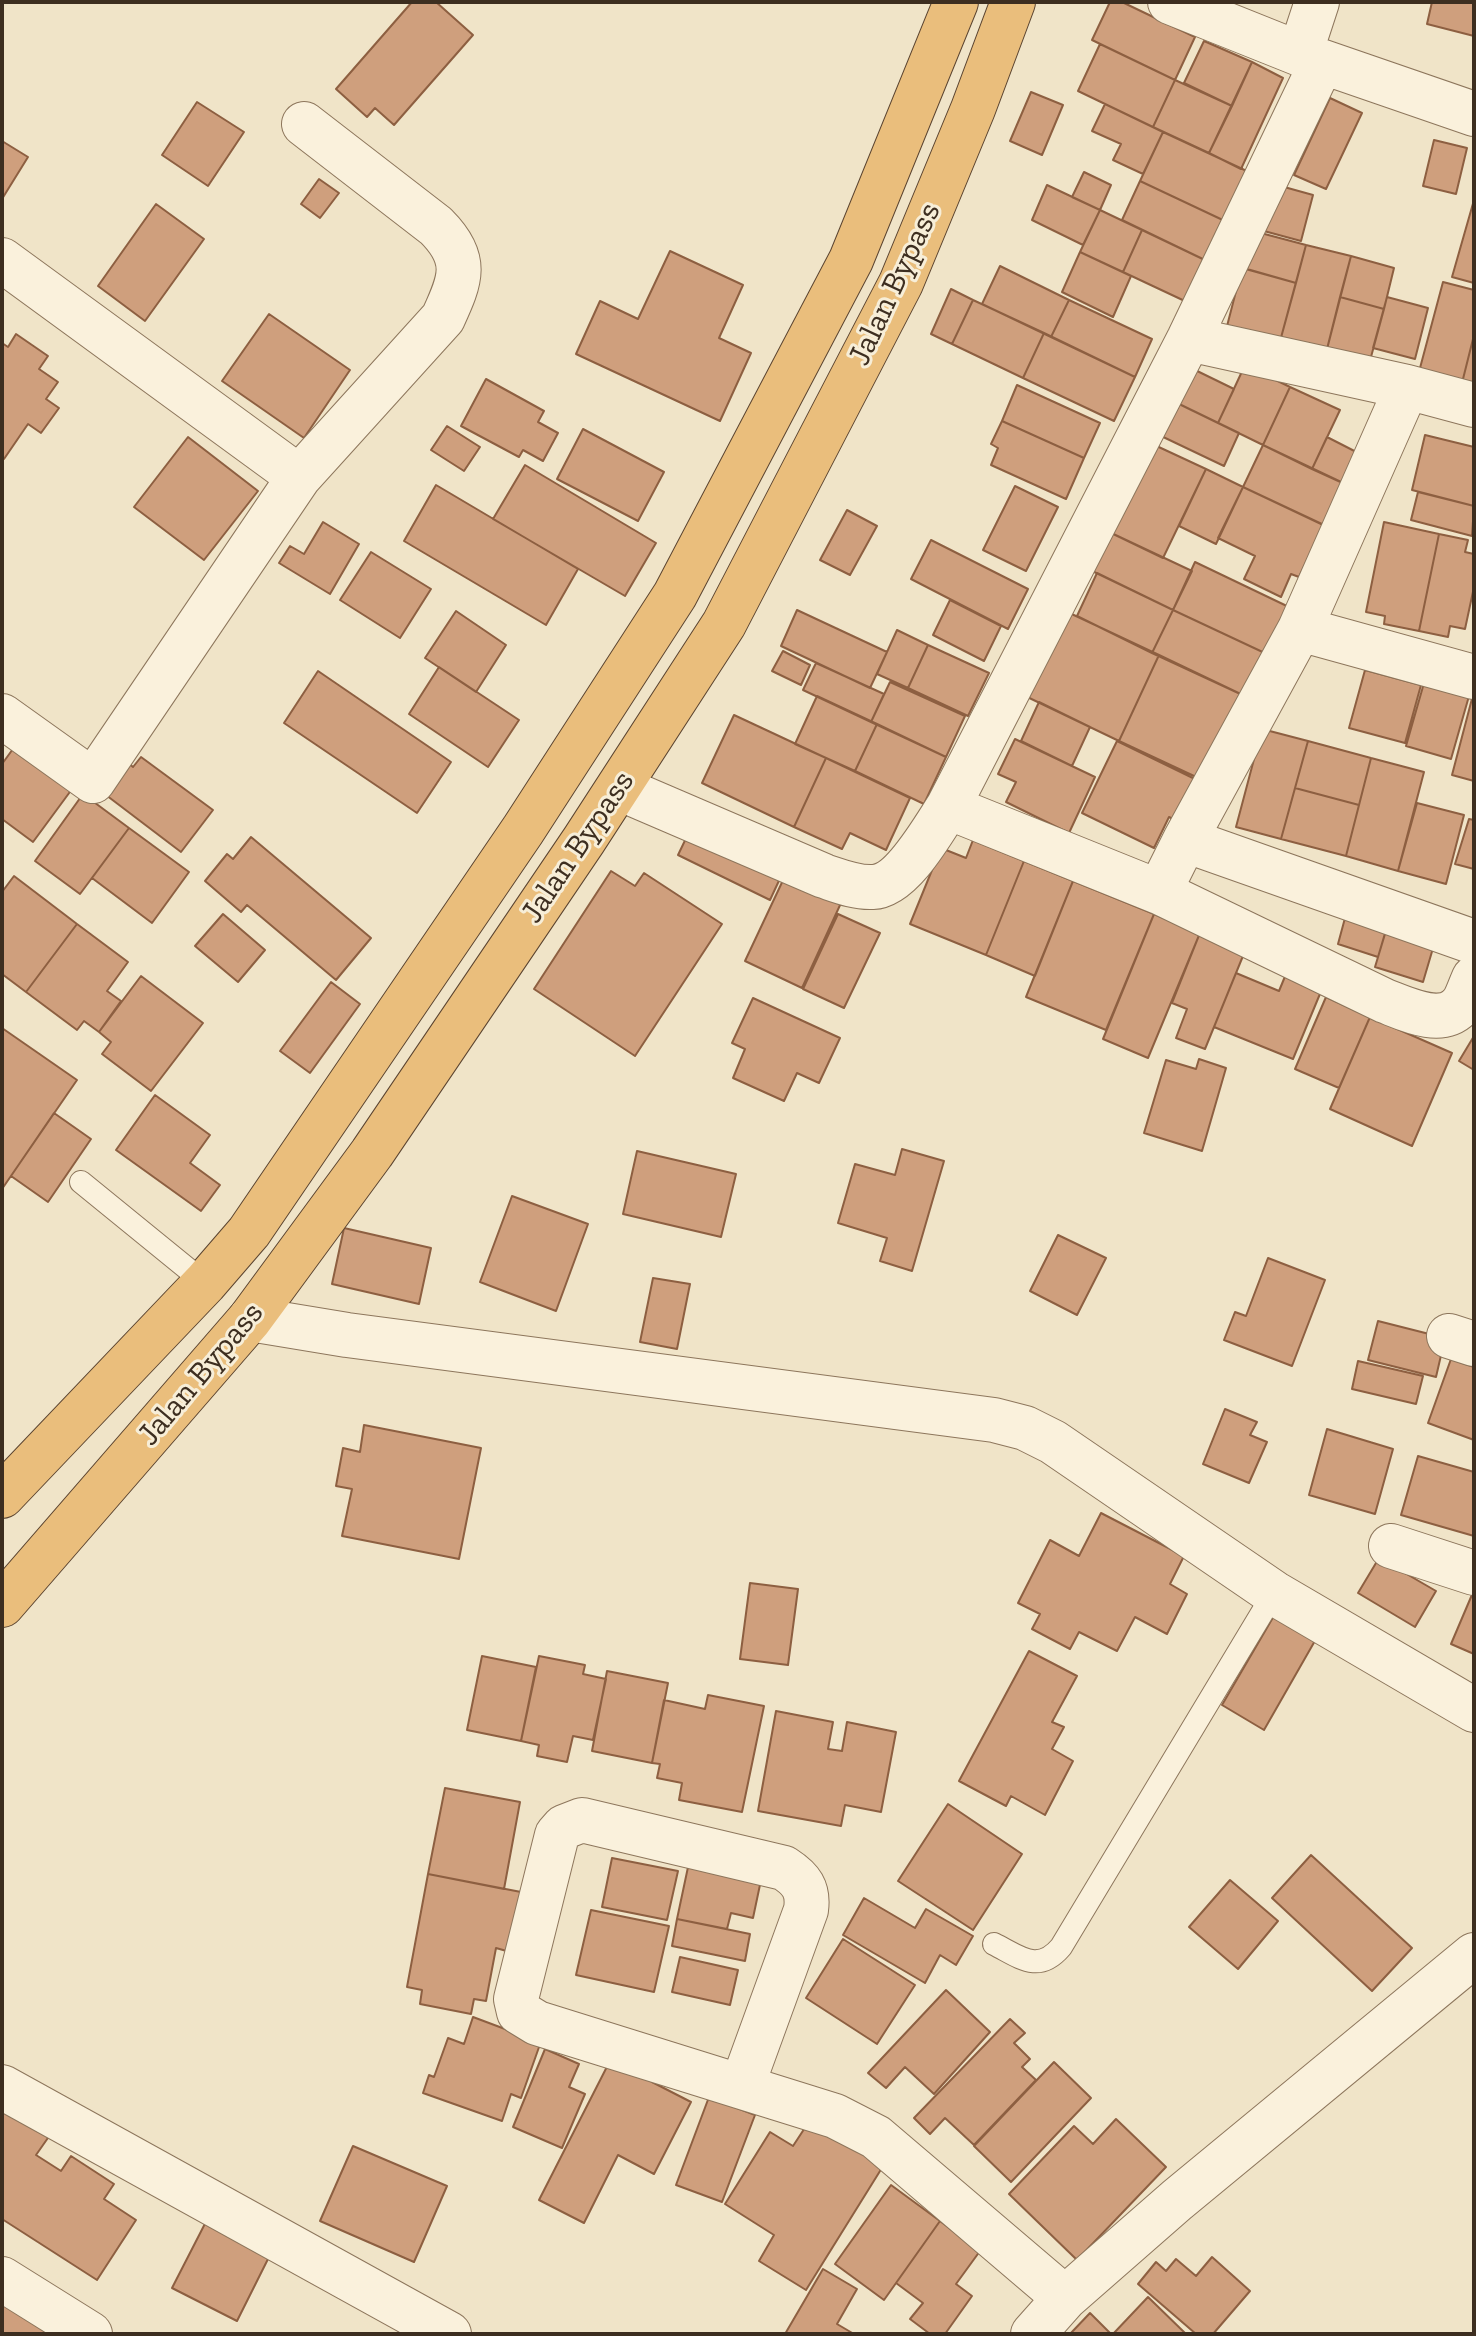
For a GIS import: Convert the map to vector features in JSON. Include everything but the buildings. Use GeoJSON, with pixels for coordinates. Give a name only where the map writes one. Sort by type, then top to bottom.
{"type":"FeatureCollection","features":[{"type":"Feature","properties":{"kind":"highway","name":"Jalan Bypass"},"geometry":{"type":"LineString","coordinates":[[2,1496],[205,1283],[249,1232],[479,895],[675,595],[851,260],[956,2]]}},
{"type":"Feature","properties":{"kind":"highway","name":"Jalan Bypass"},"geometry":{"type":"LineString","coordinates":[[2,1605],[250,1319],[372,1153],[619,788],[724,624],[901,283],[973,109],[1013,2]]}},
{"type":"Feature","properties":{"kind":"highway"},"geometry":{"type":"LineString","coordinates":[[675,595],[724,624]]}},
{"type":"Feature","properties":{"kind":"street"},"geometry":{"type":"LineString","coordinates":[[1170,2],[1311,58],[1474,114]]}},
{"type":"Feature","properties":{"kind":"street"},"geometry":{"type":"LineString","coordinates":[[619,788],[824,876],[855,885],[876,888],[896,876],[912,860],[948,807],[1189,339],[1311,58],[1317,2]]}},
{"type":"Feature","properties":{"kind":"street"},"geometry":{"type":"LineString","coordinates":[[2,716],[93,781],[299,477],[443,318],[459,274],[458,257],[452,243],[436,226],[304,124]]}},
{"type":"Feature","properties":{"kind":"street"},"geometry":{"type":"LineString","coordinates":[[2,260],[299,477]]}},
{"type":"Feature","properties":{"kind":"street"},"geometry":{"type":"LineString","coordinates":[[1189,339],[1407,387],[1474,405]]}},
{"type":"Feature","properties":{"kind":"street"},"geometry":{"type":"LineString","coordinates":[[1159,892],[1300,629],[1407,387]]}},
{"type":"Feature","properties":{"kind":"street"},"geometry":{"type":"LineString","coordinates":[[1300,629],[1474,677]]}},
{"type":"Feature","properties":{"kind":"street"},"geometry":{"type":"LineString","coordinates":[[948,807],[1159,892],[1385,1001],[1415,1012],[1441,1016],[1459,1007],[1474,978]]}},
{"type":"Feature","properties":{"kind":"street"},"geometry":{"type":"LineString","coordinates":[[1185,840],[1474,942]]}},
{"type":"Feature","properties":{"kind":"street"},"geometry":{"type":"LineString","coordinates":[[250,1319],[347,1335],[994,1420],[1025,1428],[1053,1442],[1274,1593],[1474,1710]]}},
{"type":"Feature","properties":{"kind":"street"},"geometry":{"type":"LineString","coordinates":[[1391,1546],[1474,1573]]}},
{"type":"Feature","properties":{"kind":"street"},"geometry":{"type":"LineString","coordinates":[[742,2086],[806,1910],[808,1898],[801,1880],[784,1868],[582,1820],[564,1827],[557,1835],[516,1999],[519,2012],[537,2023],[835,2116],[876,2137],[1065,2298]]}},
{"type":"Feature","properties":{"kind":"street"},"geometry":{"type":"LineString","coordinates":[[1033,2334],[1065,2298],[1177,2200],[1474,1955]]}},
{"type":"Feature","properties":{"kind":"street"},"geometry":{"type":"LineString","coordinates":[[2,2087],[449,2334]]}},
{"type":"Feature","properties":{"kind":"street"},"geometry":{"type":"LineString","coordinates":[[2,2279],[90,2334]]}},
{"type":"Feature","properties":{"kind":"lane"},"geometry":{"type":"LineString","coordinates":[[81,1182],[205,1283]]}},
{"type":"Feature","properties":{"kind":"lane"},"geometry":{"type":"LineString","coordinates":[[994,1944],[1032,1963],[1053,1957],[1061,1947],[1274,1593]]}}]}
